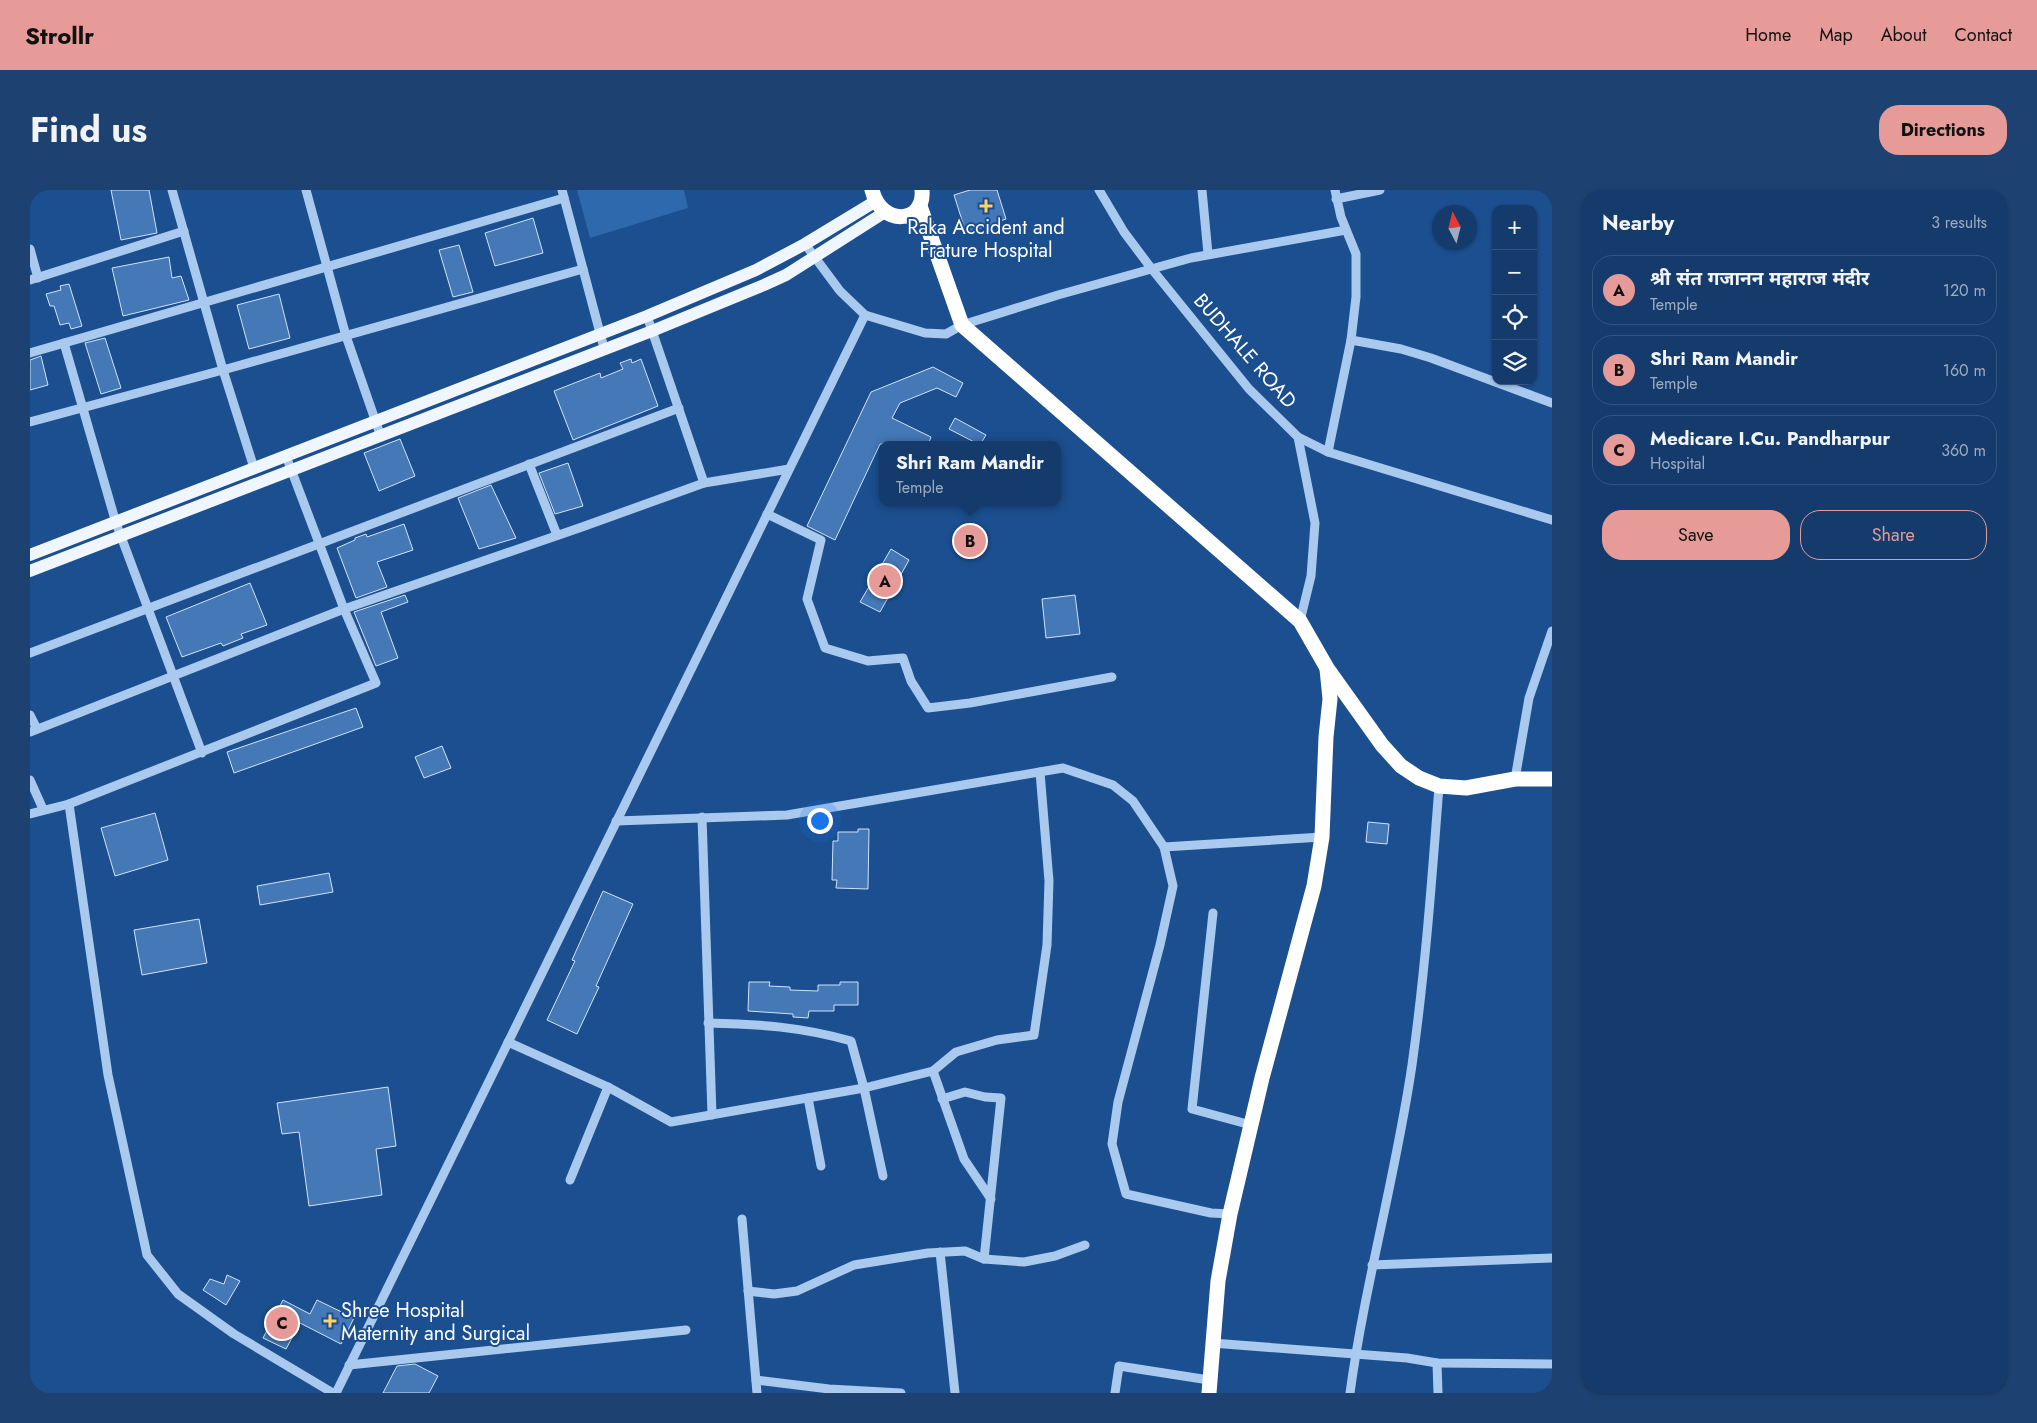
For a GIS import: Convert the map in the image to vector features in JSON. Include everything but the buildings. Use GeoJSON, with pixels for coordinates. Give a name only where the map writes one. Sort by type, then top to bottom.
{"type":"FeatureCollection","features":[{"type":"Feature","properties":{"kind":"highway"},"geometry":{"type":"LineString","coordinates":[[878,201],[900,216],[914,212],[920,206],[922,190]]}},
{"type":"Feature","properties":{"kind":"highway"},"geometry":{"type":"LineString","coordinates":[[920,206],[962,325],[1300,621],[1327,668],[1382,745],[1401,766],[1419,778],[1439,786],[1466,788],[1515,779],[1552,779]]}},
{"type":"Feature","properties":{"kind":"highway"},"geometry":{"type":"LineString","coordinates":[[1209,1386],[1218,1281],[1230,1214],[1251,1125],[1314,886],[1322,837],[1326,737],[1330,699],[1327,668]]}},
{"type":"Feature","properties":{"kind":"main road"},"geometry":{"type":"LineString","coordinates":[[30,555],[647,316],[756,270],[878,201]]}},
{"type":"Feature","properties":{"kind":"main road"},"geometry":{"type":"LineString","coordinates":[[30,571],[380,434],[652,331],[764,285],[786,275],[814,256],[878,201]]}},
{"type":"Feature","properties":{"kind":"street"},"geometry":{"type":"LineString","coordinates":[[172,190],[254,468]]}},
{"type":"Feature","properties":{"kind":"street"},"geometry":{"type":"LineString","coordinates":[[306,190],[346,336],[380,434]]}},
{"type":"Feature","properties":{"kind":"street","name":"BUDHALE ROAD"},"geometry":{"type":"LineString","coordinates":[[1099,190],[1124,232],[1151,268],[1249,389],[1298,436],[1328,452],[1552,520]]}},
{"type":"Feature","properties":{"kind":"street"},"geometry":{"type":"LineString","coordinates":[[1202,190],[1208,254]]}},
{"type":"Feature","properties":{"kind":"street"},"geometry":{"type":"LineString","coordinates":[[1328,452],[1351,340],[1356,297],[1356,254],[1346,230],[1336,195],[1380,190]]}},
{"type":"Feature","properties":{"kind":"street"},"geometry":{"type":"LineString","coordinates":[[30,354],[563,194],[604,348]]}},
{"type":"Feature","properties":{"kind":"street"},"geometry":{"type":"LineString","coordinates":[[805,244],[840,291],[865,315],[925,333],[946,334],[962,325],[1151,268],[1208,254],[1346,230]]}},
{"type":"Feature","properties":{"kind":"street"},"geometry":{"type":"LineString","coordinates":[[30,249],[34,279],[184,231]]}},
{"type":"Feature","properties":{"kind":"street"},"geometry":{"type":"LineString","coordinates":[[30,422],[583,270]]}},
{"type":"Feature","properties":{"kind":"street"},"geometry":{"type":"LineString","coordinates":[[69,804],[108,1074],[147,1255],[178,1294],[234,1334],[334,1393],[865,315]]}},
{"type":"Feature","properties":{"kind":"street"},"geometry":{"type":"LineString","coordinates":[[647,316],[704,483]]}},
{"type":"Feature","properties":{"kind":"street"},"geometry":{"type":"LineString","coordinates":[[1351,340],[1401,349],[1431,358],[1552,403]]}},
{"type":"Feature","properties":{"kind":"street"},"geometry":{"type":"LineString","coordinates":[[64,343],[116,523],[202,753]]}},
{"type":"Feature","properties":{"kind":"street"},"geometry":{"type":"LineString","coordinates":[[30,653],[679,408]]}},
{"type":"Feature","properties":{"kind":"street"},"geometry":{"type":"LineString","coordinates":[[1298,436],[1315,524],[1311,576],[1300,621]]}},
{"type":"Feature","properties":{"kind":"street"},"geometry":{"type":"LineString","coordinates":[[30,814],[43,809],[69,804],[376,683],[344,609],[286,456]]}},
{"type":"Feature","properties":{"kind":"street"},"geometry":{"type":"LineString","coordinates":[[529,464],[557,536]]}},
{"type":"Feature","properties":{"kind":"street"},"geometry":{"type":"LineString","coordinates":[[30,715],[33,731],[344,609],[704,483],[789,469]]}},
{"type":"Feature","properties":{"kind":"street"},"geometry":{"type":"LineString","coordinates":[[767,514],[821,540],[807,599],[825,648],[868,661],[903,658],[911,681],[928,708],[970,703],[1112,677]]}},
{"type":"Feature","properties":{"kind":"street"},"geometry":{"type":"LineString","coordinates":[[1515,779],[1529,698],[1552,631]]}},
{"type":"Feature","properties":{"kind":"street"},"geometry":{"type":"LineString","coordinates":[[616,822],[787,815],[1063,768],[1113,785],[1133,801],[1164,847],[1173,886],[1160,945],[1118,1102],[1112,1144],[1126,1194],[1211,1213],[1230,1214]]}},
{"type":"Feature","properties":{"kind":"street"},"geometry":{"type":"LineString","coordinates":[[508,1042],[608,1088],[672,1122],[864,1088],[933,1071],[956,1052],[997,1040],[1034,1035],[1047,945],[1049,880],[1040,772]]}},
{"type":"Feature","properties":{"kind":"street"},"geometry":{"type":"LineString","coordinates":[[30,780],[43,809]]}},
{"type":"Feature","properties":{"kind":"street"},"geometry":{"type":"LineString","coordinates":[[1350,1393],[1355,1354],[1412,1066],[1425,956],[1439,786]]}},
{"type":"Feature","properties":{"kind":"street"},"geometry":{"type":"LineString","coordinates":[[702,818],[712,1115]]}},
{"type":"Feature","properties":{"kind":"street"},"geometry":{"type":"LineString","coordinates":[[1164,847],[1322,837]]}},
{"type":"Feature","properties":{"kind":"street"},"geometry":{"type":"LineString","coordinates":[[1213,913],[1192,1109],[1251,1125]]}},
{"type":"Feature","properties":{"kind":"street"},"geometry":{"type":"LineString","coordinates":[[708,1023],[761,1024],[821,1033],[851,1041],[864,1088],[883,1176]]}},
{"type":"Feature","properties":{"kind":"street"},"geometry":{"type":"LineString","coordinates":[[933,1071],[964,1159],[991,1199]]}},
{"type":"Feature","properties":{"kind":"street"},"geometry":{"type":"LineString","coordinates":[[570,1180],[608,1088]]}},
{"type":"Feature","properties":{"kind":"street"},"geometry":{"type":"LineString","coordinates":[[942,1099],[965,1092],[985,1097],[1000,1098],[984,1259]]}},
{"type":"Feature","properties":{"kind":"street"},"geometry":{"type":"LineString","coordinates":[[808,1098],[821,1166]]}},
{"type":"Feature","properties":{"kind":"street"},"geometry":{"type":"LineString","coordinates":[[742,1219],[757,1393]]}},
{"type":"Feature","properties":{"kind":"street"},"geometry":{"type":"LineString","coordinates":[[748,1292],[774,1294],[797,1291],[854,1265],[940,1252],[964,1250],[984,1259],[1024,1262],[1055,1256],[1085,1245]]}},
{"type":"Feature","properties":{"kind":"street"},"geometry":{"type":"LineString","coordinates":[[940,1252],[955,1393]]}},
{"type":"Feature","properties":{"kind":"street"},"geometry":{"type":"LineString","coordinates":[[1372,1265],[1552,1258]]}},
{"type":"Feature","properties":{"kind":"street"},"geometry":{"type":"LineString","coordinates":[[349,1365],[686,1330]]}},
{"type":"Feature","properties":{"kind":"street"},"geometry":{"type":"LineString","coordinates":[[1212,1343],[1355,1354],[1438,1363],[1552,1364]]}},
{"type":"Feature","properties":{"kind":"street"},"geometry":{"type":"LineString","coordinates":[[1438,1363],[1438,1393]]}},
{"type":"Feature","properties":{"kind":"street"},"geometry":{"type":"LineString","coordinates":[[1115,1393],[1119,1366],[1209,1386]]}},
{"type":"Feature","properties":{"kind":"street"},"geometry":{"type":"LineString","coordinates":[[756,1380],[830,1389],[901,1393]]}},
{"type":"Feature","properties":{"kind":"shaded area"},"geometry":{"type":"Polygon","coordinates":[[[577,190],[684,190],[688,208],[590,238],[577,190]]]}},
{"type":"Feature","properties":{"kind":"place","name":"Raka Accident and Frature Hospital"},"geometry":{"type":"Point","coordinates":[986,206]}},
{"type":"Feature","properties":{"kind":"place","name":"Shri Ram Mandir"},"geometry":{"type":"Point","coordinates":[970,541]}},
{"type":"Feature","properties":{"kind":"place","name":"श्री संंत गजानन महाराज मंदीर"},"geometry":{"type":"Point","coordinates":[885,581]}},
{"type":"Feature","properties":{"kind":"place","name":"Shree Hospital Maternity and Surgical"},"geometry":{"type":"Point","coordinates":[330,1321]}},
{"type":"Feature","properties":{"kind":"place","name":"Medicare I.Cu. Pandharpur"},"geometry":{"type":"Point","coordinates":[282,1323]}}]}
